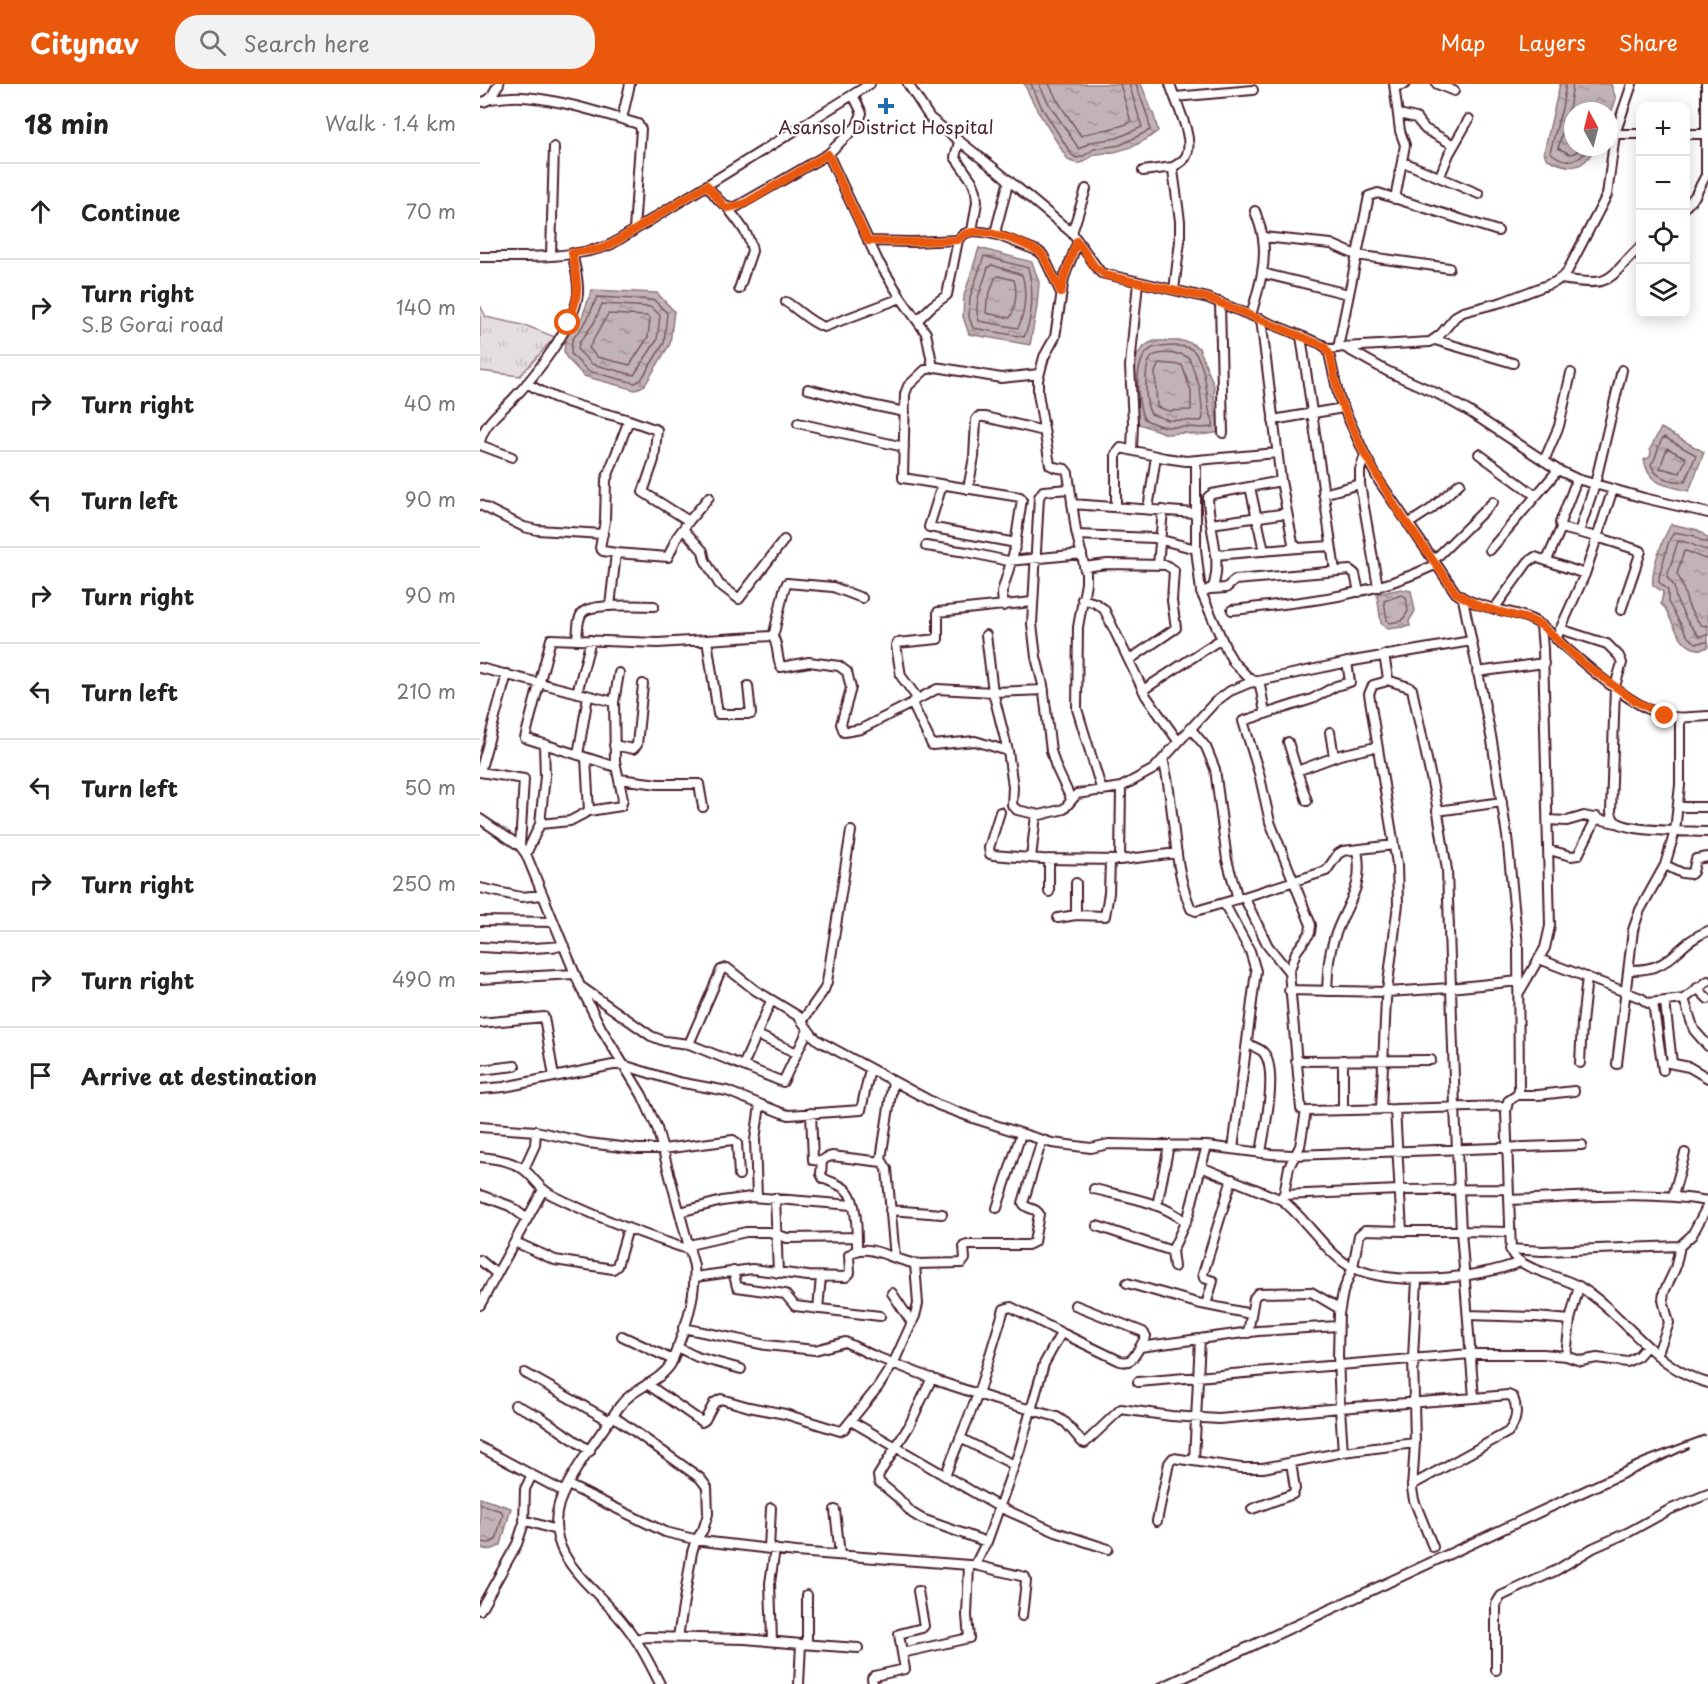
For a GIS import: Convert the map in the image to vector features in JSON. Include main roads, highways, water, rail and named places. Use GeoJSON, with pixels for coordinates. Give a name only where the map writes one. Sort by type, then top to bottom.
{"type":"FeatureCollection","features":[{"type":"Feature","properties":{"kind":"water"},"geometry":{"type":"Polygon","coordinates":[[[1024,84],[1141,84],[1158,131],[1126,149],[1096,154],[1080,163],[1073,162],[1068,160],[1024,84]]]}},
{"type":"Feature","properties":{"kind":"water"},"geometry":{"type":"Polygon","coordinates":[[[1560,84],[1611,84],[1615,102],[1564,102],[1564,156],[1589,156],[1585,161],[1574,166],[1561,165],[1546,158],[1544,152],[1560,84]]]}},
{"type":"Feature","properties":{"kind":"water"},"geometry":{"type":"Polygon","coordinates":[[[979,248],[1032,262],[1039,282],[1030,345],[969,334],[963,317],[964,296],[979,248]]]}},
{"type":"Feature","properties":{"kind":"water"},"geometry":{"type":"Polygon","coordinates":[[[592,290],[657,293],[674,311],[670,344],[645,385],[635,390],[584,376],[566,357],[564,351],[566,338],[582,317],[592,290]]]}},
{"type":"Feature","properties":{"kind":"water"},"geometry":{"type":"Polygon","coordinates":[[[1154,341],[1182,341],[1199,348],[1214,386],[1215,412],[1219,416],[1221,428],[1216,433],[1167,434],[1139,424],[1133,402],[1134,365],[1144,346],[1154,341]]]}},
{"type":"Feature","properties":{"kind":"water"},"geometry":{"type":"Polygon","coordinates":[[[1661,428],[1704,452],[1689,491],[1654,480],[1646,469],[1644,460],[1650,457],[1650,449],[1661,428]]]}},
{"type":"Feature","properties":{"kind":"water"},"geometry":{"type":"Polygon","coordinates":[[[1671,524],[1698,530],[1708,538],[1708,647],[1700,649],[1686,644],[1661,604],[1663,592],[1653,585],[1658,554],[1671,524]]]}},
{"type":"Feature","properties":{"kind":"water"},"geometry":{"type":"Polygon","coordinates":[[[1401,589],[1411,591],[1415,611],[1409,621],[1410,626],[1388,629],[1381,623],[1377,594],[1401,589]]]}},
{"type":"Feature","properties":{"kind":"water"},"geometry":{"type":"Polygon","coordinates":[[[480,1498],[511,1508],[501,1545],[496,1548],[480,1547],[480,1498]]]}},
{"type":"Feature","properties":{"kind":"railway"},"geometry":{"type":"LineString","coordinates":[[1157,1684],[1644,1458],[1705,1435]]}},
{"type":"Feature","properties":{"kind":"railway"},"geometry":{"type":"LineString","coordinates":[[1182,1684],[1689,1448]]}},
{"type":"Feature","properties":{"kind":"place","name":"Asansol District Hospital"},"geometry":{"type":"Point","coordinates":[886,106]}}]}
